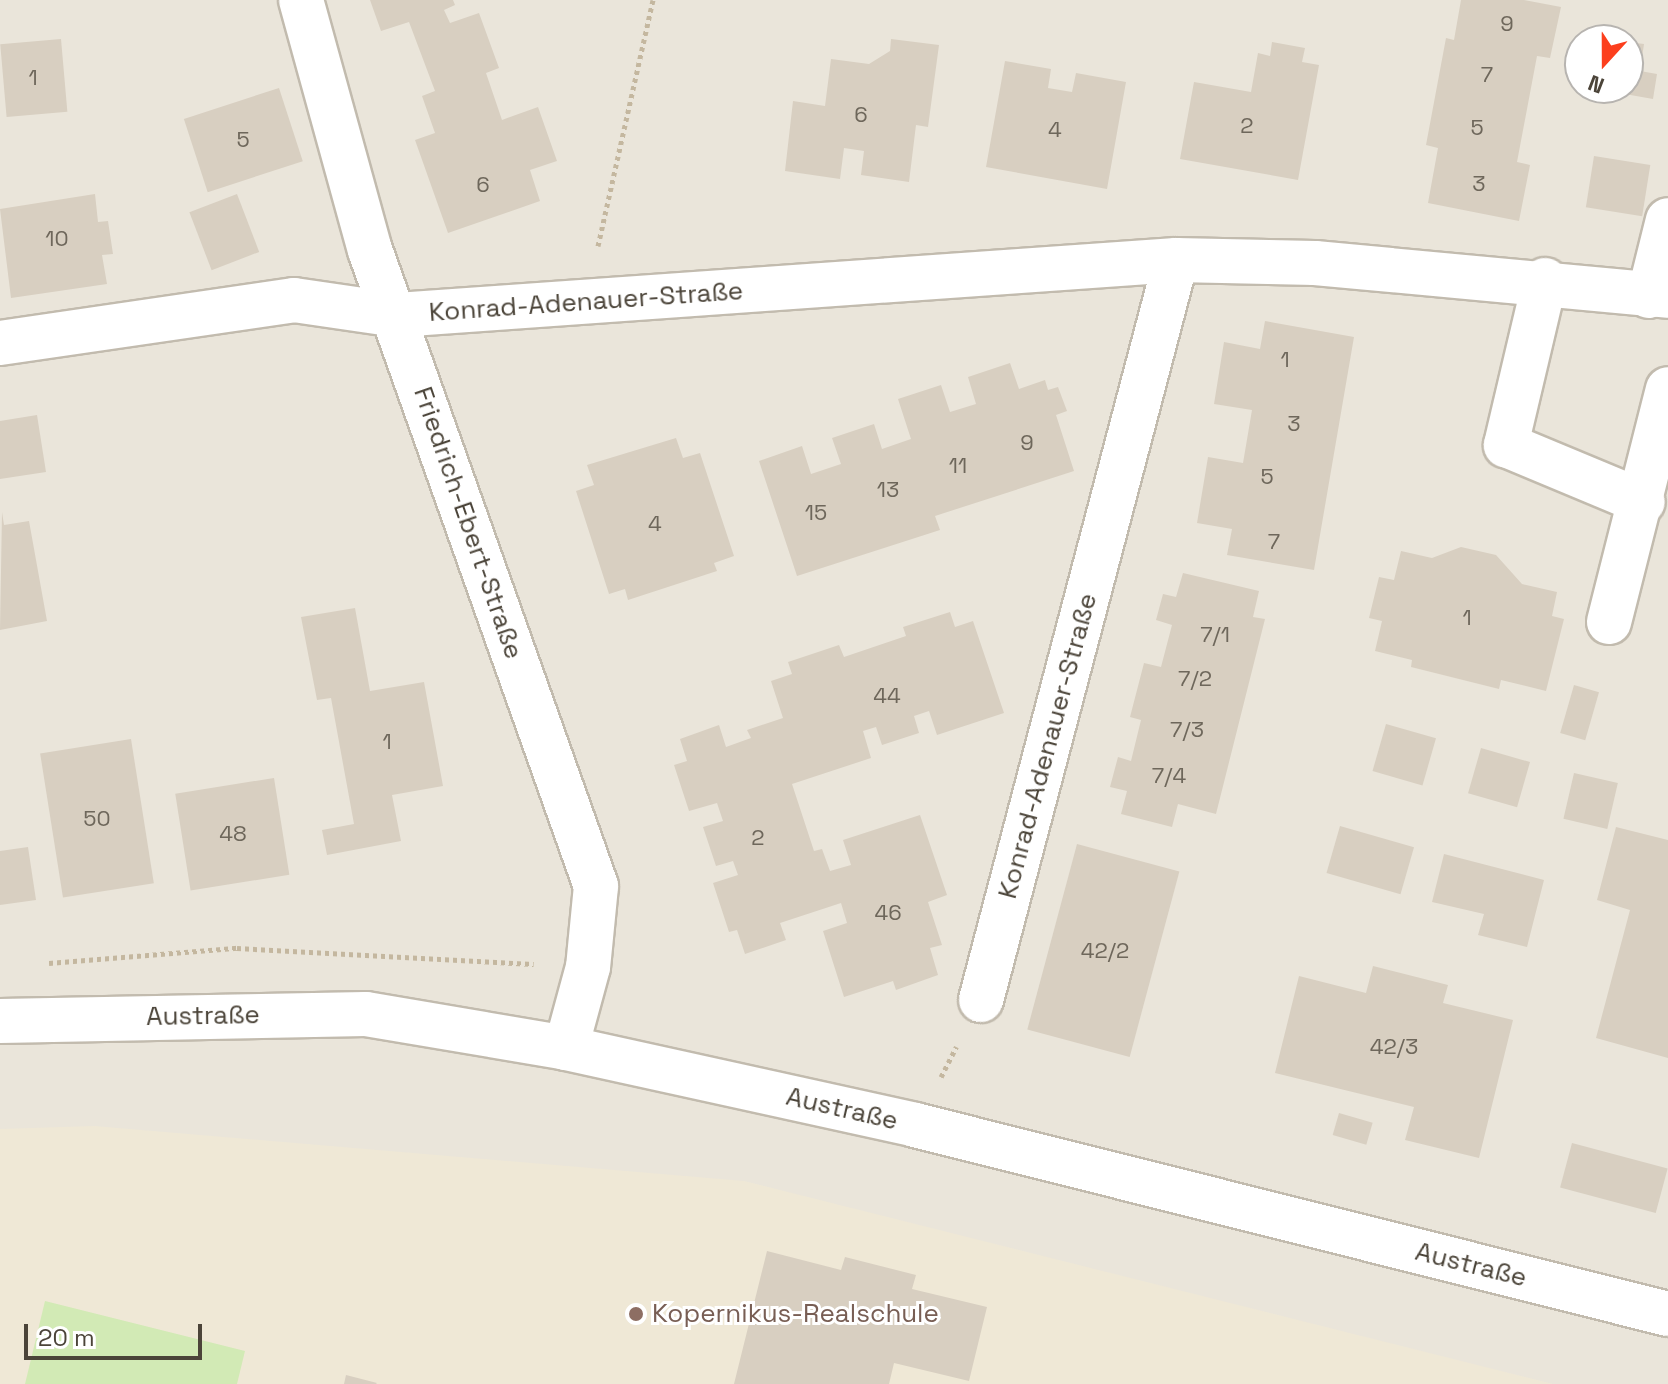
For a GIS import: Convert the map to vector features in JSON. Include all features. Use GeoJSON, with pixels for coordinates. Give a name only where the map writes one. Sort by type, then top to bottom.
{"type":"FeatureCollection","features":[{"type":"Feature","properties":{"kind":"street","name":"Friedrich-Ebert-Straße"},"geometry":{"type":"LineString","coordinates":[[301,0],[370,250],[397,315],[472,542],[596,886],[588,967],[566,1048]]}},
{"type":"Feature","properties":{"kind":"street"},"geometry":{"type":"LineString","coordinates":[[1658,296],[1668,220]]}},
{"type":"Feature","properties":{"kind":"street","name":"Konrad-Adenauer-Straße"},"geometry":{"type":"LineString","coordinates":[[0,343],[294,300],[397,315],[1176,260],[1315,263],[1545,280],[1658,296]]}},
{"type":"Feature","properties":{"kind":"street","name":"Konrad-Adenauer-Straße"},"geometry":{"type":"LineString","coordinates":[[981,1000],[1176,260]]}},
{"type":"Feature","properties":{"kind":"street"},"geometry":{"type":"LineString","coordinates":[[1545,280],[1506,445],[1643,502]]}},
{"type":"Feature","properties":{"kind":"street"},"geometry":{"type":"LineString","coordinates":[[1609,622],[1643,502],[1668,389]]}},
{"type":"Feature","properties":{"kind":"street","name":"Austraße"},"geometry":{"type":"LineString","coordinates":[[0,1021],[366,1014],[566,1048],[915,1125],[1668,1314]]}},
{"type":"Feature","properties":{"kind":"path"},"geometry":{"type":"LineString","coordinates":[[586,302],[653,0]]}},
{"type":"Feature","properties":{"kind":"path"},"geometry":{"type":"LineString","coordinates":[[32,964],[237,948],[588,967]]}},
{"type":"Feature","properties":{"kind":"path"},"geometry":{"type":"LineString","coordinates":[[915,1125],[981,1000]]}},
{"type":"Feature","properties":{"kind":"shaded area"},"geometry":{"type":"Polygon","coordinates":[[[0,0],[1668,0],[1668,1384],[0,1384],[0,0]]]}},
{"type":"Feature","properties":{"kind":"shaded area","name":"Kopernikus-Realschule"},"geometry":{"type":"Polygon","coordinates":[[[94,1126],[744,1181],[1553,1384],[0,1384],[0,1129],[94,1126]]]}},
{"type":"Feature","properties":{"kind":"green space"},"geometry":{"type":"Polygon","coordinates":[[[45,1301],[245,1351],[237,1384],[25,1384],[45,1301]]]}},
{"type":"Feature","properties":{"kind":"building"},"geometry":{"type":"Polygon","coordinates":[[[370,0],[453,0],[455,5],[444,10],[450,23],[479,13],[499,68],[486,73],[502,120],[538,107],[557,161],[530,170],[540,201],[448,233],[415,140],[435,133],[422,96],[435,91],[409,22],[381,31],[370,0]]]}},
{"type":"Feature","properties":{"kind":"building"},"geometry":{"type":"Polygon","coordinates":[[[1461,0],[1524,0],[1561,7],[1550,58],[1537,56],[1517,162],[1530,165],[1519,221],[1428,203],[1438,148],[1426,145],[1446,38],[1454,40],[1461,0]]]}},
{"type":"Feature","properties":{"kind":"building"},"geometry":{"type":"Polygon","coordinates":[[[61,39],[67,112],[7,117],[0,44],[61,39]]]}},
{"type":"Feature","properties":{"kind":"building"},"geometry":{"type":"Polygon","coordinates":[[[891,39],[939,45],[928,127],[916,125],[909,182],[861,175],[864,151],[844,148],[840,179],[785,171],[793,101],[825,106],[831,59],[869,64],[890,51],[891,39]]]}},
{"type":"Feature","properties":{"kind":"building"},"geometry":{"type":"Polygon","coordinates":[[[1272,42],[1305,48],[1302,62],[1319,65],[1298,180],[1180,159],[1194,82],[1251,92],[1258,53],[1270,56],[1272,42]]]}},
{"type":"Feature","properties":{"kind":"building"},"geometry":{"type":"Polygon","coordinates":[[[1005,61],[1051,69],[1048,88],[1072,92],[1076,73],[1126,82],[1107,189],[986,167],[1005,61]]]}},
{"type":"Feature","properties":{"kind":"building"},"geometry":{"type":"Polygon","coordinates":[[[1644,72],[1657,74],[1653,99],[1644,97],[1644,72]]]}},
{"type":"Feature","properties":{"kind":"building"},"geometry":{"type":"Polygon","coordinates":[[[279,88],[303,161],[208,192],[184,119],[279,88]]]}},
{"type":"Feature","properties":{"kind":"building"},"geometry":{"type":"Polygon","coordinates":[[[1594,156],[1650,165],[1642,216],[1586,207],[1594,156]]]}},
{"type":"Feature","properties":{"kind":"building"},"geometry":{"type":"Polygon","coordinates":[[[95,194],[98,222],[108,221],[113,254],[102,255],[107,284],[11,298],[0,209],[95,194]]]}},
{"type":"Feature","properties":{"kind":"building"},"geometry":{"type":"Polygon","coordinates":[[[237,194],[259,252],[212,270],[189,212],[237,194]]]}},
{"type":"Feature","properties":{"kind":"building"},"geometry":{"type":"Polygon","coordinates":[[[1265,321],[1354,337],[1314,570],[1227,555],[1232,529],[1197,523],[1208,457],[1243,463],[1252,410],[1214,404],[1224,342],[1260,349],[1265,321]]]}},
{"type":"Feature","properties":{"kind":"building"},"geometry":{"type":"Polygon","coordinates":[[[1010,363],[1019,389],[1045,380],[1048,390],[1058,387],[1067,411],[1056,415],[1074,471],[935,516],[940,530],[797,576],[759,461],[802,446],[811,474],[841,464],[832,438],[874,424],[882,449],[911,439],[898,399],[941,385],[950,412],[976,404],[968,377],[1010,363]]]}},
{"type":"Feature","properties":{"kind":"building"},"geometry":{"type":"Polygon","coordinates":[[[37,415],[46,472],[0,479],[0,421],[37,415]]]}},
{"type":"Feature","properties":{"kind":"building"},"geometry":{"type":"Polygon","coordinates":[[[676,438],[683,458],[700,453],[734,556],[714,563],[717,571],[628,600],[625,589],[609,594],[576,491],[594,485],[587,465],[676,438]]]}},
{"type":"Feature","properties":{"kind":"building"},"geometry":{"type":"Polygon","coordinates":[[[2,512],[4,525],[29,521],[47,621],[0,630],[2,512]]]}},
{"type":"Feature","properties":{"kind":"building"},"geometry":{"type":"Polygon","coordinates":[[[1461,547],[1496,555],[1522,584],[1557,592],[1552,616],[1564,619],[1546,691],[1501,680],[1499,689],[1411,667],[1412,660],[1375,651],[1382,621],[1369,618],[1379,577],[1394,580],[1401,551],[1432,558],[1461,547]]]}},
{"type":"Feature","properties":{"kind":"building"},"geometry":{"type":"Polygon","coordinates":[[[1183,573],[1259,591],[1253,617],[1265,619],[1216,814],[1178,804],[1172,827],[1121,814],[1127,791],[1110,787],[1118,757],[1131,761],[1141,720],[1130,717],[1144,663],[1161,667],[1172,625],[1156,620],[1163,594],[1176,597],[1183,573]]]}},
{"type":"Feature","properties":{"kind":"building"},"geometry":{"type":"Polygon","coordinates":[[[355,608],[370,691],[424,682],[443,786],[392,795],[401,841],[327,855],[322,830],[354,824],[331,698],[317,700],[301,617],[355,608]]]}},
{"type":"Feature","properties":{"kind":"building"},"geometry":{"type":"Polygon","coordinates":[[[950,612],[955,627],[973,621],[1004,713],[937,735],[929,711],[914,716],[919,733],[882,745],[876,727],[863,731],[871,758],[792,784],[814,851],[822,849],[830,871],[851,865],[843,840],[920,815],[947,895],[928,902],[942,945],[930,948],[938,975],[896,990],[893,981],[844,997],[823,931],[847,923],[841,903],[780,923],[786,940],[745,954],[737,930],[729,932],[713,883],[738,875],[733,861],[716,866],[703,827],[723,821],[717,803],[689,811],[674,765],[687,761],[680,739],[719,725],[726,747],[751,738],[747,730],[783,718],[771,681],[792,674],[788,662],[839,645],[844,657],[906,636],[903,627],[950,612]]]}},
{"type":"Feature","properties":{"kind":"building"},"geometry":{"type":"Polygon","coordinates":[[[1574,685],[1599,692],[1585,740],[1560,733],[1574,685]]]}},
{"type":"Feature","properties":{"kind":"building"},"geometry":{"type":"Polygon","coordinates":[[[1386,724],[1436,738],[1422,785],[1372,771],[1386,724]]]}},
{"type":"Feature","properties":{"kind":"building"},"geometry":{"type":"Polygon","coordinates":[[[131,739],[154,883],[63,898],[40,753],[131,739]]]}},
{"type":"Feature","properties":{"kind":"building"},"geometry":{"type":"Polygon","coordinates":[[[1481,748],[1530,762],[1517,807],[1468,793],[1481,748]]]}},
{"type":"Feature","properties":{"kind":"building"},"geometry":{"type":"Polygon","coordinates":[[[1574,773],[1618,783],[1607,829],[1563,819],[1574,773]]]}},
{"type":"Feature","properties":{"kind":"building"},"geometry":{"type":"Polygon","coordinates":[[[274,778],[289,875],[191,890],[175,794],[274,778]]]}},
{"type":"Feature","properties":{"kind":"building"},"geometry":{"type":"Polygon","coordinates":[[[1340,826],[1414,847],[1401,894],[1326,873],[1340,826]]]}},
{"type":"Feature","properties":{"kind":"building"},"geometry":{"type":"Polygon","coordinates":[[[1616,827],[1668,840],[1668,1058],[1596,1038],[1630,910],[1597,900],[1616,827]]]}},
{"type":"Feature","properties":{"kind":"building"},"geometry":{"type":"Polygon","coordinates":[[[1077,844],[1179,871],[1130,1057],[1027,1029],[1077,844]]]}},
{"type":"Feature","properties":{"kind":"building"},"geometry":{"type":"Polygon","coordinates":[[[28,847],[36,900],[0,905],[0,851],[28,847]]]}},
{"type":"Feature","properties":{"kind":"building"},"geometry":{"type":"Polygon","coordinates":[[[1444,854],[1544,880],[1527,947],[1478,935],[1484,914],[1432,902],[1444,854]]]}},
{"type":"Feature","properties":{"kind":"building"},"geometry":{"type":"Polygon","coordinates":[[[1373,966],[1448,985],[1443,1003],[1513,1020],[1479,1158],[1405,1140],[1414,1107],[1275,1073],[1299,976],[1366,993],[1373,966]]]}},
{"type":"Feature","properties":{"kind":"building"},"geometry":{"type":"Polygon","coordinates":[[[1339,1113],[1373,1123],[1366,1145],[1333,1135],[1339,1113]]]}},
{"type":"Feature","properties":{"kind":"building"},"geometry":{"type":"Polygon","coordinates":[[[1572,1143],[1668,1169],[1656,1213],[1560,1187],[1572,1143]]]}},
{"type":"Feature","properties":{"kind":"building"},"geometry":{"type":"Polygon","coordinates":[[[767,1251],[841,1270],[845,1257],[916,1275],[912,1289],[987,1307],[969,1381],[894,1363],[889,1384],[734,1384],[767,1251]]]}},
{"type":"Feature","properties":{"kind":"building"},"geometry":{"type":"Polygon","coordinates":[[[346,1375],[377,1383],[344,1384],[346,1375]]]}},
{"type":"Feature","properties":{"kind":"place","name":"Kopernikus-Realschule"},"geometry":{"type":"Point","coordinates":[636,1314]}}]}
